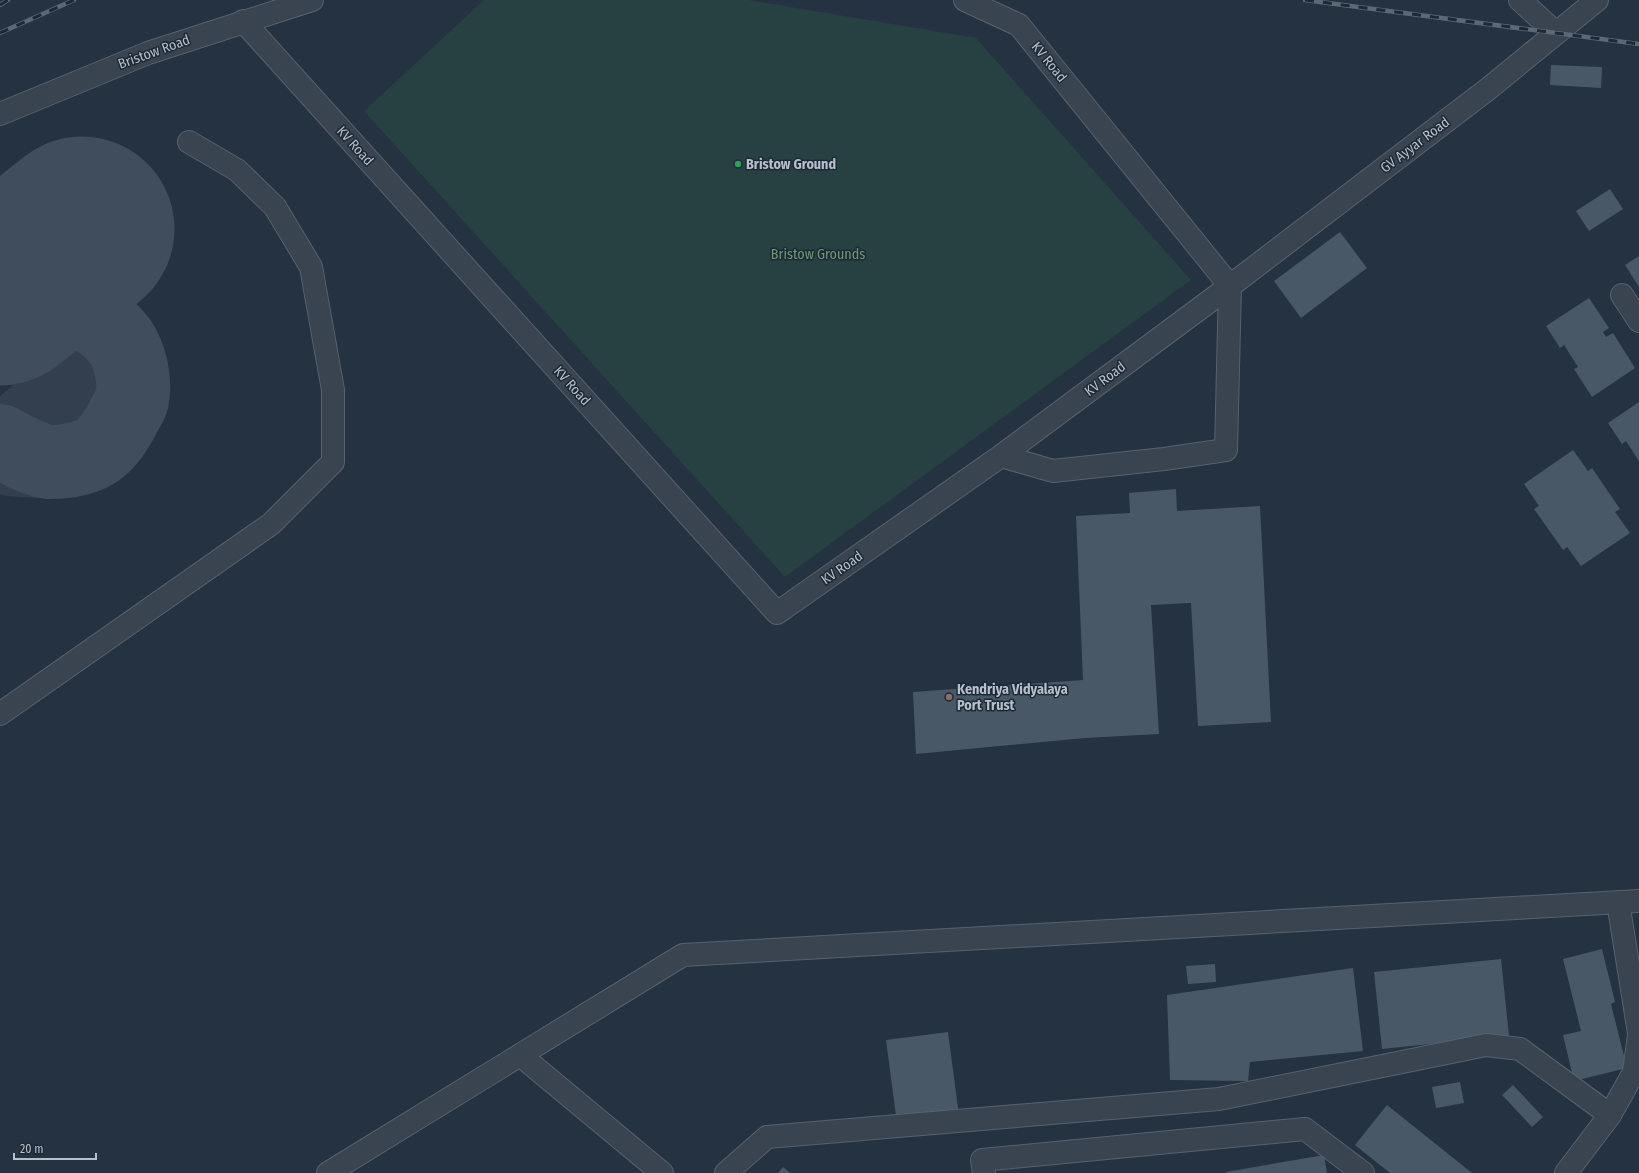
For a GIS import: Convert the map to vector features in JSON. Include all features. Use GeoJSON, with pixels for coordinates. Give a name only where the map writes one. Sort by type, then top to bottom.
{"type":"FeatureCollection","features":[{"type":"Feature","properties":{"kind":"street","name":"Bristow Road"},"geometry":{"type":"LineString","coordinates":[[0,114],[148,53],[243,21],[312,0]]}},
{"type":"Feature","properties":{"kind":"street","name":"KV Road"},"geometry":{"type":"LineString","coordinates":[[243,21],[777,613],[1001,456],[1230,286],[1019,25],[965,0]]}},
{"type":"Feature","properties":{"kind":"street"},"geometry":{"type":"LineString","coordinates":[[1520,0],[1556,33]]}},
{"type":"Feature","properties":{"kind":"street","name":"GV Ayyar Road"},"geometry":{"type":"LineString","coordinates":[[1230,286],[1488,89],[1597,0]]}},
{"type":"Feature","properties":{"kind":"street"},"geometry":{"type":"LineString","coordinates":[[0,714],[271,524],[333,462],[334,390],[311,267],[275,207],[237,170],[189,142]]}},
{"type":"Feature","properties":{"kind":"street"},"geometry":{"type":"LineString","coordinates":[[1001,456],[1053,471],[1164,459],[1226,450],[1230,286]]}},
{"type":"Feature","properties":{"kind":"street"},"geometry":{"type":"LineString","coordinates":[[1622,295],[1639,321]]}},
{"type":"Feature","properties":{"kind":"street"},"geometry":{"type":"LineString","coordinates":[[328,1173],[683,955],[1629,902],[1639,1034],[1634,1072],[1610,1115],[1566,1173]]}},
{"type":"Feature","properties":{"kind":"street"},"geometry":{"type":"LineString","coordinates":[[726,1173],[767,1137],[1219,1099],[1486,1045],[1520,1048],[1610,1115]]}},
{"type":"Feature","properties":{"kind":"street"},"geometry":{"type":"LineString","coordinates":[[520,1055],[662,1173]]}},
{"type":"Feature","properties":{"kind":"street"},"geometry":{"type":"LineString","coordinates":[[984,1173],[982,1160],[1305,1129],[1362,1173]]}},
{"type":"Feature","properties":{"kind":"shaded area"},"geometry":{"type":"Polygon","coordinates":[[[123,294],[144,322],[155,357],[154,398],[141,435],[124,460],[70,491],[38,498],[6,496],[0,494],[0,396],[123,294]]]}},
{"type":"Feature","properties":{"kind":"green space","name":"Bristow Grounds"},"geometry":{"type":"Polygon","coordinates":[[[484,0],[749,0],[976,38],[1191,280],[785,577],[364,111],[484,0]]]}},
{"type":"Feature","properties":{"kind":"building"},"geometry":{"type":"Polygon","coordinates":[[[1551,65],[1602,67],[1601,88],[1550,85],[1551,65]]]}},
{"type":"Feature","properties":{"kind":"building"},"geometry":{"type":"Polygon","coordinates":[[[1610,189],[1623,209],[1589,231],[1576,211],[1610,189]]]}},
{"type":"Feature","properties":{"kind":"building"},"geometry":{"type":"Polygon","coordinates":[[[1340,232],[1367,268],[1301,318],[1274,281],[1340,232]]]}},
{"type":"Feature","properties":{"kind":"building"},"geometry":{"type":"Polygon","coordinates":[[[1639,256],[1639,287],[1625,265],[1639,256]]]}},
{"type":"Feature","properties":{"kind":"building"},"geometry":{"type":"Polygon","coordinates":[[[1589,298],[1609,328],[1603,332],[1606,337],[1613,333],[1635,368],[1592,397],[1574,369],[1578,367],[1564,345],[1560,348],[1546,326],[1589,298]]]}},
{"type":"Feature","properties":{"kind":"building"},"geometry":{"type":"Polygon","coordinates":[[[1639,402],[1639,461],[1626,441],[1622,444],[1608,423],[1639,402]]]}},
{"type":"Feature","properties":{"kind":"building"},"geometry":{"type":"Polygon","coordinates":[[[1573,450],[1588,471],[1592,468],[1620,509],[1615,512],[1630,533],[1581,566],[1567,547],[1563,550],[1534,509],[1539,506],[1524,484],[1573,450]]]}},
{"type":"Feature","properties":{"kind":"building"},"geometry":{"type":"Polygon","coordinates":[[[1176,489],[1177,511],[1260,506],[1271,722],[1198,726],[1191,603],[1151,605],[1159,734],[1085,738],[916,754],[913,692],[1083,680],[1076,516],[1130,513],[1129,493],[1176,489]]]}},
{"type":"Feature","properties":{"kind":"building"},"geometry":{"type":"Polygon","coordinates":[[[1602,949],[1615,1002],[1611,1004],[1627,1068],[1574,1081],[1563,1035],[1581,1031],[1563,959],[1602,949]]]}},
{"type":"Feature","properties":{"kind":"building"},"geometry":{"type":"Polygon","coordinates":[[[1501,959],[1509,1036],[1382,1049],[1374,972],[1501,959]]]}},
{"type":"Feature","properties":{"kind":"building"},"geometry":{"type":"Polygon","coordinates":[[[1215,964],[1216,982],[1188,984],[1186,966],[1215,964]]]}},
{"type":"Feature","properties":{"kind":"building"},"geometry":{"type":"Polygon","coordinates":[[[1353,968],[1363,1051],[1250,1062],[1248,1081],[1170,1080],[1167,995],[1353,968]]]}},
{"type":"Feature","properties":{"kind":"building"},"geometry":{"type":"Polygon","coordinates":[[[948,1032],[960,1123],[898,1131],[886,1040],[948,1032]]]}},
{"type":"Feature","properties":{"kind":"building"},"geometry":{"type":"Polygon","coordinates":[[[1460,1082],[1464,1103],[1436,1108],[1432,1087],[1460,1082]]]}},
{"type":"Feature","properties":{"kind":"building"},"geometry":{"type":"Polygon","coordinates":[[[1513,1085],[1543,1117],[1532,1127],[1502,1095],[1513,1085]]]}},
{"type":"Feature","properties":{"kind":"building"},"geometry":{"type":"Polygon","coordinates":[[[1387,1105],[1472,1173],[1390,1173],[1355,1145],[1387,1105]]]}},
{"type":"Feature","properties":{"kind":"building"},"geometry":{"type":"Polygon","coordinates":[[[1324,1155],[1327,1173],[1226,1173],[1226,1172],[1324,1155]]]}},
{"type":"Feature","properties":{"kind":"building"},"geometry":{"type":"Polygon","coordinates":[[[783,1167],[790,1173],[778,1173],[783,1167]]]}},
{"type":"Feature","properties":{"kind":"taxiway"},"geometry":{"type":"LineString","coordinates":[[0,300],[21,297],[52,300],[72,307],[98,321],[112,332],[124,347],[133,377],[131,403],[112,436],[95,452],[89,455],[65,461],[50,462],[39,460],[0,441]]}},
{"type":"Feature","properties":{"kind":"runway"},"geometry":{"type":"LineString","coordinates":[[0,293],[82,229]]}},
{"type":"Feature","properties":{"kind":"railway"},"geometry":{"type":"LineString","coordinates":[[0,5],[8,0]]}},
{"type":"Feature","properties":{"kind":"railway"},"geometry":{"type":"LineString","coordinates":[[0,33],[74,0]]}},
{"type":"Feature","properties":{"kind":"railway"},"geometry":{"type":"LineString","coordinates":[[1305,0],[1639,44]]}},
{"type":"Feature","properties":{"kind":"place","name":"Bristow Ground"},"geometry":{"type":"Point","coordinates":[738,164]}},
{"type":"Feature","properties":{"kind":"place","name":"Kendriya Vidyalaya Port Trust"},"geometry":{"type":"Point","coordinates":[949,697]}}]}
